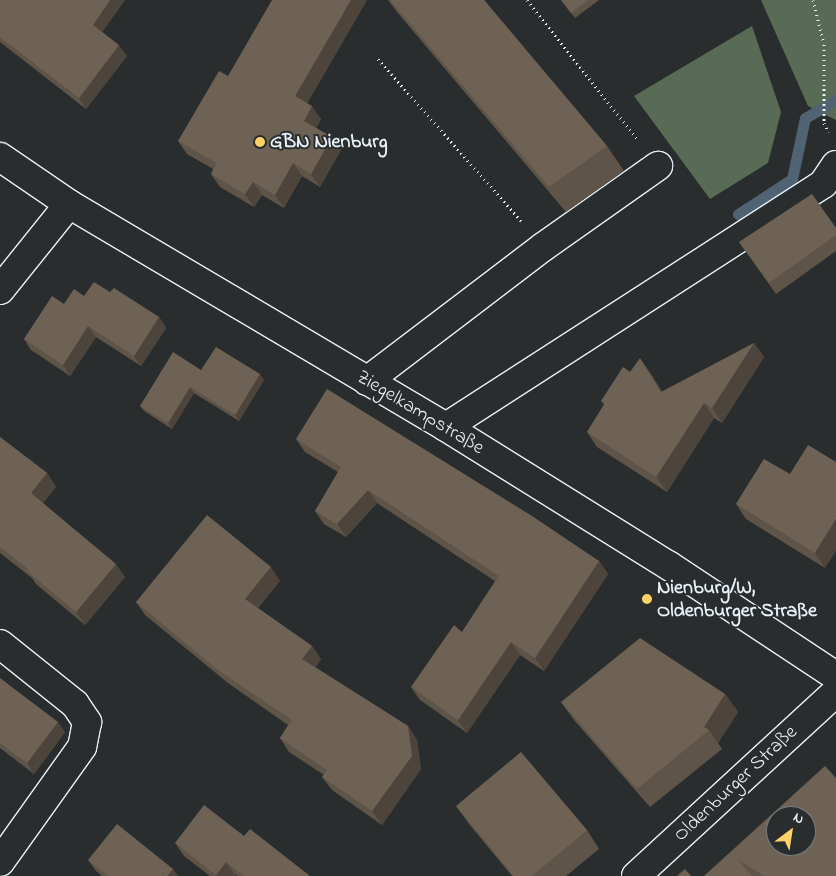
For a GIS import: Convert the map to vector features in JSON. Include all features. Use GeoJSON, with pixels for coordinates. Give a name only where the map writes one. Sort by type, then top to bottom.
{"type":"FeatureCollection","features":[{"type":"Feature","properties":{"kind":"street","name":"Ziegelkampstraße"},"geometry":{"type":"LineString","coordinates":[[0,157],[69,204],[446,427],[668,565],[836,676]]}},
{"type":"Feature","properties":{"kind":"street"},"geometry":{"type":"LineString","coordinates":[[446,427],[823,184],[836,165]]}},
{"type":"Feature","properties":{"kind":"street"},"geometry":{"type":"LineString","coordinates":[[367,381],[544,247],[658,166]]}},
{"type":"Feature","properties":{"kind":"street"},"geometry":{"type":"LineString","coordinates":[[0,290],[69,204]]}},
{"type":"Feature","properties":{"kind":"street"},"geometry":{"type":"LineString","coordinates":[[0,644],[75,704],[87,722],[82,747],[0,862]]}},
{"type":"Feature","properties":{"kind":"street","name":"Oldenburger Straße"},"geometry":{"type":"LineString","coordinates":[[636,876],[836,692]]}},
{"type":"Feature","properties":{"kind":"path"},"geometry":{"type":"LineString","coordinates":[[527,0],[658,166]]}},
{"type":"Feature","properties":{"kind":"path"},"geometry":{"type":"LineString","coordinates":[[813,0],[824,44],[822,87],[824,122]]}},
{"type":"Feature","properties":{"kind":"path"},"geometry":{"type":"LineString","coordinates":[[378,59],[544,247]]}},
{"type":"Feature","properties":{"kind":"green space"},"geometry":{"type":"Polygon","coordinates":[[[761,0],[836,0],[836,120],[808,106],[761,0]]]}},
{"type":"Feature","properties":{"kind":"green space"},"geometry":{"type":"Polygon","coordinates":[[[752,26],[781,112],[768,163],[710,199],[634,96],[752,26]]]}},
{"type":"Feature","properties":{"kind":"building"},"geometry":{"type":"Polygon","coordinates":[[[0,0],[110,0],[93,25],[119,45],[79,98],[0,37],[0,0]]]}},
{"type":"Feature","properties":{"kind":"building"},"geometry":{"type":"Polygon","coordinates":[[[272,0],[351,0],[295,96],[312,106],[304,121],[332,137],[311,174],[293,163],[275,195],[253,182],[245,194],[211,174],[217,163],[178,141],[219,71],[228,76],[272,0]]]}},
{"type":"Feature","properties":{"kind":"building"},"geometry":{"type":"Polygon","coordinates":[[[390,0],[484,0],[607,146],[549,187],[390,0]]]}},
{"type":"Feature","properties":{"kind":"building"},"geometry":{"type":"Polygon","coordinates":[[[561,0],[588,0],[571,13],[561,0]]]}},
{"type":"Feature","properties":{"kind":"building"},"geometry":{"type":"Polygon","coordinates":[[[812,194],[836,228],[836,235],[769,283],[739,242],[812,194]]]}},
{"type":"Feature","properties":{"kind":"building"},"geometry":{"type":"Polygon","coordinates":[[[94,282],[110,292],[114,288],[159,317],[134,356],[88,326],[63,365],[24,339],[52,296],[64,304],[74,289],[84,296],[94,282]]]}},
{"type":"Feature","properties":{"kind":"building"},"geometry":{"type":"Polygon","coordinates":[[[754,343],[712,408],[704,403],[656,477],[587,432],[605,403],[601,401],[623,367],[630,372],[640,358],[661,392],[754,343]]]}},
{"type":"Feature","properties":{"kind":"building"},"geometry":{"type":"Polygon","coordinates":[[[216,347],[260,374],[235,415],[190,387],[168,423],[140,406],[173,352],[201,370],[216,347]]]}},
{"type":"Feature","properties":{"kind":"building"},"geometry":{"type":"Polygon","coordinates":[[[327,389],[532,516],[599,561],[535,658],[511,642],[458,720],[411,687],[454,625],[462,632],[499,576],[368,490],[337,524],[315,511],[341,467],[296,439],[327,389]]]}},
{"type":"Feature","properties":{"kind":"building"},"geometry":{"type":"Polygon","coordinates":[[[0,437],[47,473],[31,493],[116,564],[76,612],[0,547],[0,437]]]}},
{"type":"Feature","properties":{"kind":"building"},"geometry":{"type":"Polygon","coordinates":[[[808,445],[836,462],[836,519],[815,553],[736,504],[764,459],[790,474],[808,445]]]}},
{"type":"Feature","properties":{"kind":"building"},"geometry":{"type":"Polygon","coordinates":[[[207,515],[271,567],[245,599],[312,646],[302,659],[408,726],[412,756],[372,811],[322,777],[327,770],[280,738],[292,720],[218,670],[136,602],[207,515]]]}},
{"type":"Feature","properties":{"kind":"building"},"geometry":{"type":"Polygon","coordinates":[[[640,638],[725,694],[704,727],[709,730],[637,789],[561,702],[640,638]]]}},
{"type":"Feature","properties":{"kind":"building"},"geometry":{"type":"Polygon","coordinates":[[[0,678],[58,722],[27,763],[0,743],[0,678]]]}},
{"type":"Feature","properties":{"kind":"building"},"geometry":{"type":"Polygon","coordinates":[[[521,752],[587,830],[532,876],[514,876],[456,806],[521,752]]]}},
{"type":"Feature","properties":{"kind":"building"},"geometry":{"type":"Polygon","coordinates":[[[825,766],[836,778],[836,876],[764,876],[738,860],[752,876],[704,876],[766,820],[766,856],[816,856],[816,806],[781,806],[825,766]]]}},
{"type":"Feature","properties":{"kind":"building"},"geometry":{"type":"Polygon","coordinates":[[[204,805],[244,836],[250,829],[310,876],[244,876],[226,862],[216,875],[175,843],[204,805]]]}},
{"type":"Feature","properties":{"kind":"building"},"geometry":{"type":"Polygon","coordinates":[[[117,824],[173,869],[167,876],[108,876],[88,860],[117,824]]]}},
{"type":"Feature","properties":{"kind":"building"},"geometry":{"type":"Polygon","coordinates":[[[685,869],[691,876],[677,876],[685,869]]]}},
{"type":"Feature","properties":{"kind":"waterway"},"geometry":{"type":"LineString","coordinates":[[738,214],[792,179],[805,118],[836,100]]}},
{"type":"Feature","properties":{"kind":"place","name":"GBN Nienburg"},"geometry":{"type":"Point","coordinates":[260,142]}},
{"type":"Feature","properties":{"kind":"place","name":"Nienburg/W, Oldenburger Straße"},"geometry":{"type":"Point","coordinates":[647,599]}}]}
